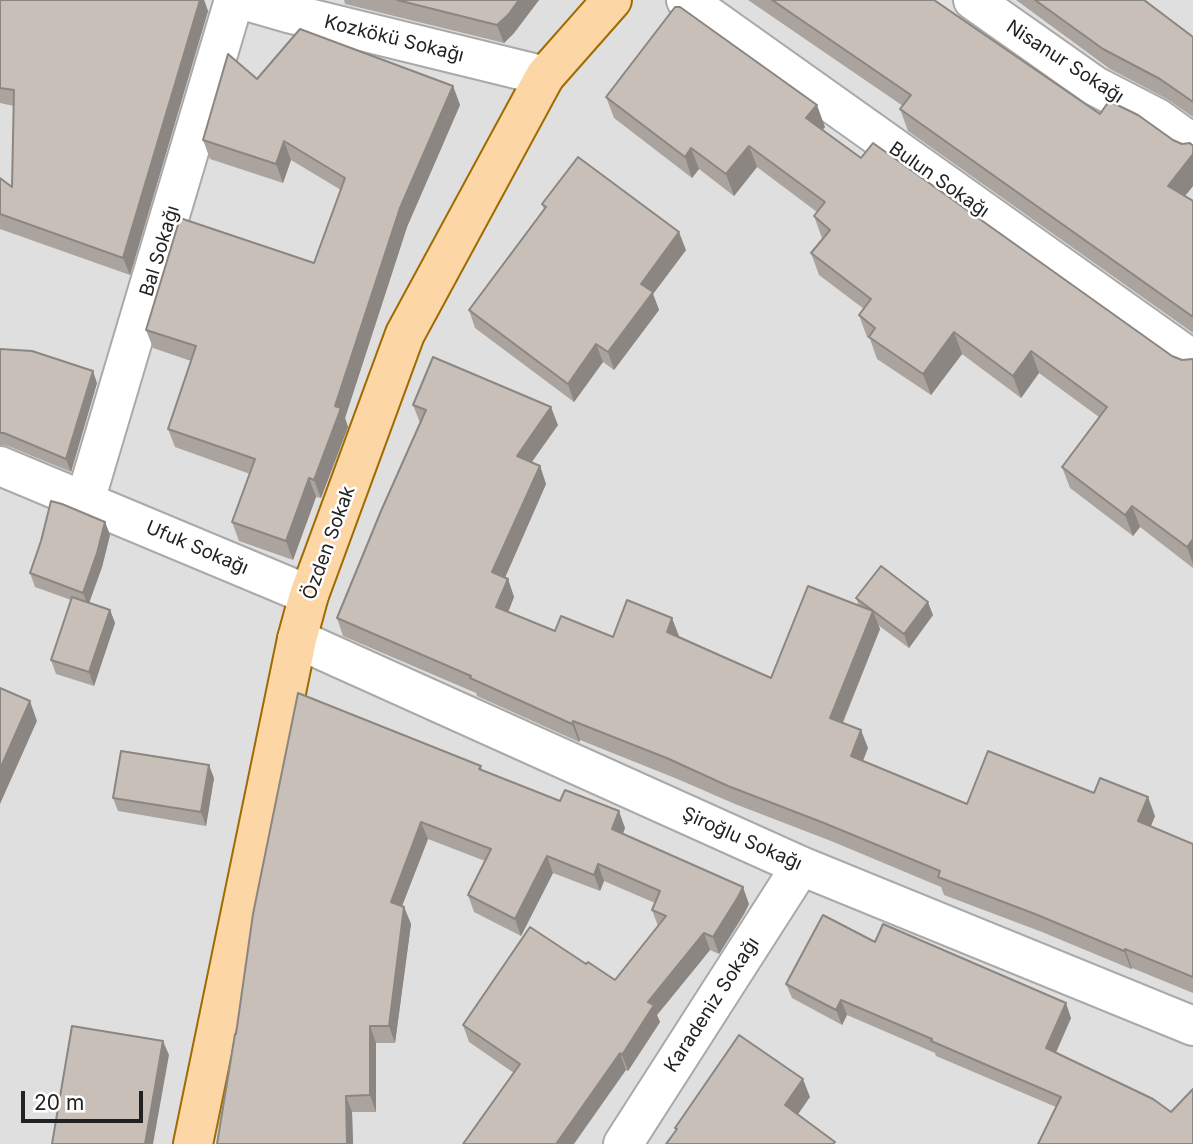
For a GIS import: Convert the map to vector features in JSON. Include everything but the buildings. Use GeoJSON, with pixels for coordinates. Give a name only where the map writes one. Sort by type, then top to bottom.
{"type":"FeatureCollection","features":[{"type":"Feature","properties":{"kind":"main road","name":"Özden Sokak"},"geometry":{"type":"LineString","coordinates":[[193,1144],[297,639],[309,595],[405,334],[545,76],[612,0]]}},
{"type":"Feature","properties":{"kind":"street","name":"Bal Sokağı"},"geometry":{"type":"LineString","coordinates":[[85,501],[234,0]]}},
{"type":"Feature","properties":{"kind":"street","name":"Kozkökü Sokağı"},"geometry":{"type":"LineString","coordinates":[[243,0],[294,6],[545,76]]}},
{"type":"Feature","properties":{"kind":"street","name":"Bulun Sokağı"},"geometry":{"type":"LineString","coordinates":[[686,0],[1193,360]]}},
{"type":"Feature","properties":{"kind":"street","name":"Nisanur Sokağı"},"geometry":{"type":"LineString","coordinates":[[973,0],[1095,86],[1157,118],[1193,144]]}},
{"type":"Feature","properties":{"kind":"street","name":"Ufuk Sokağı"},"geometry":{"type":"LineString","coordinates":[[0,466],[309,595]]}},
{"type":"Feature","properties":{"kind":"street","name":"Şiroğlu Sokağı"},"geometry":{"type":"LineString","coordinates":[[297,639],[801,866],[1193,1026]]}},
{"type":"Feature","properties":{"kind":"street","name":"Karadeniz Sokağı"},"geometry":{"type":"LineString","coordinates":[[623,1144],[801,866]]}},
{"type":"Feature","properties":{"kind":"shaded area"},"geometry":{"type":"Polygon","coordinates":[[[0,0],[1193,0],[1193,1144],[0,1144],[0,0]]]}}]}
